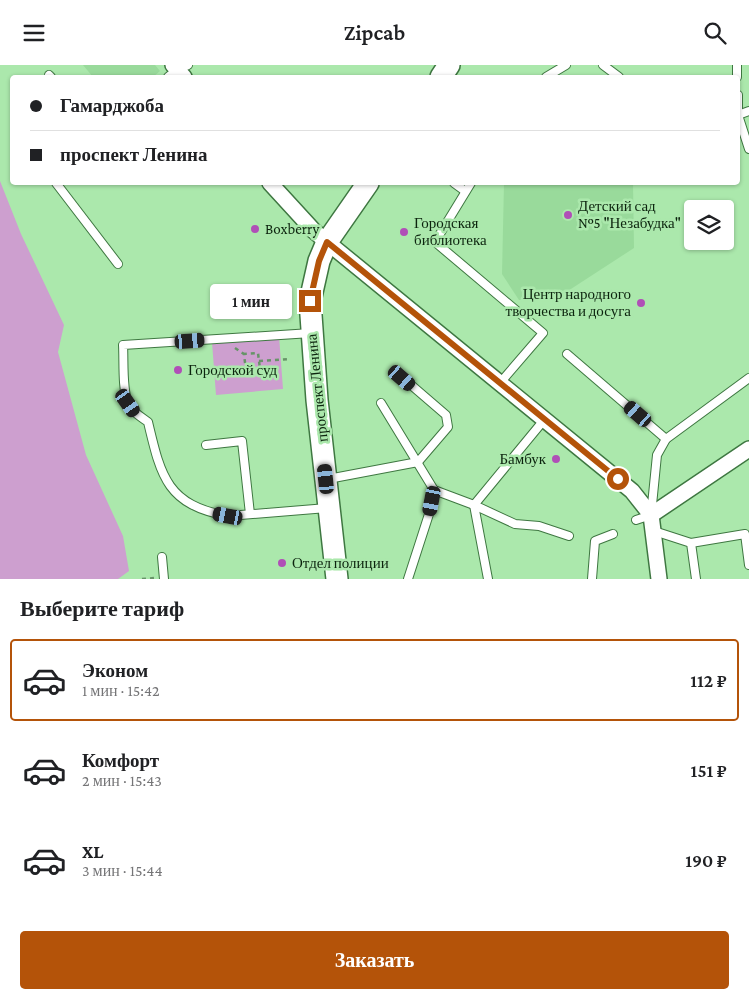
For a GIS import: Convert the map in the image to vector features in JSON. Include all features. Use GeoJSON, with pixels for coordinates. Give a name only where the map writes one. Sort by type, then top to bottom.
{"type":"FeatureCollection","features":[{"type":"Feature","properties":{"kind":"main road","name":"проспект Ленина"},"geometry":{"type":"LineString","coordinates":[[336,579],[311,333],[310,301],[319,261],[326,241],[367,185]]}},
{"type":"Feature","properties":{"kind":"street"},"geometry":{"type":"LineString","coordinates":[[272,185],[326,241],[632,491],[651,515],[659,579]]}},
{"type":"Feature","properties":{"kind":"street"},"geometry":{"type":"LineString","coordinates":[[651,515],[749,449]]}},
{"type":"Feature","properties":{"kind":"lane"},"geometry":{"type":"LineString","coordinates":[[549,75],[566,65]]}},
{"type":"Feature","properties":{"kind":"lane"},"geometry":{"type":"LineString","coordinates":[[603,65],[616,75]]}},
{"type":"Feature","properties":{"kind":"lane"},"geometry":{"type":"LineString","coordinates":[[740,121],[749,149]]}},
{"type":"Feature","properties":{"kind":"lane"},"geometry":{"type":"LineString","coordinates":[[58,185],[118,264]]}},
{"type":"Feature","properties":{"kind":"lane"},"geometry":{"type":"LineString","coordinates":[[457,185],[465,191]]}},
{"type":"Feature","properties":{"kind":"lane"},"geometry":{"type":"LineString","coordinates":[[470,185],[436,243],[543,333],[500,383]]}},
{"type":"Feature","properties":{"kind":"lane"},"geometry":{"type":"LineString","coordinates":[[311,333],[122,345],[128,403],[134,411],[148,422],[156,457],[167,483],[178,496],[196,507],[228,516],[329,507]]}},
{"type":"Feature","properties":{"kind":"lane"},"geometry":{"type":"LineString","coordinates":[[567,354],[666,439]]}},
{"type":"Feature","properties":{"kind":"lane"},"geometry":{"type":"LineString","coordinates":[[326,479],[418,463],[448,427],[446,415],[402,378]]}},
{"type":"Feature","properties":{"kind":"lane"},"geometry":{"type":"LineString","coordinates":[[636,520],[651,515],[657,455],[666,439],[749,378]]}},
{"type":"Feature","properties":{"kind":"lane"},"geometry":{"type":"LineString","coordinates":[[381,403],[434,490],[474,505],[515,524],[538,526],[569,536]]}},
{"type":"Feature","properties":{"kind":"lane"},"geometry":{"type":"LineString","coordinates":[[488,579],[474,505],[544,419]]}},
{"type":"Feature","properties":{"kind":"lane"},"geometry":{"type":"LineString","coordinates":[[206,445],[242,441],[250,514]]}},
{"type":"Feature","properties":{"kind":"lane"},"geometry":{"type":"LineString","coordinates":[[408,579],[430,511],[434,490]]}},
{"type":"Feature","properties":{"kind":"lane"},"geometry":{"type":"LineString","coordinates":[[654,531],[691,543],[745,534],[749,565]]}},
{"type":"Feature","properties":{"kind":"lane"},"geometry":{"type":"LineString","coordinates":[[592,579],[594,541],[613,534]]}},
{"type":"Feature","properties":{"kind":"lane"},"geometry":{"type":"LineString","coordinates":[[691,543],[696,579]]}},
{"type":"Feature","properties":{"kind":"lane"},"geometry":{"type":"LineString","coordinates":[[162,557],[164,579]]}},
{"type":"Feature","properties":{"kind":"path"},"geometry":{"type":"LineString","coordinates":[[214,373],[246,371],[260,369],[258,353],[244,354],[246,371]]}},
{"type":"Feature","properties":{"kind":"path"},"geometry":{"type":"LineString","coordinates":[[259,361],[289,359]]}},
{"type":"Feature","properties":{"kind":"shaded area"},"geometry":{"type":"Polygon","coordinates":[[[83,65],[155,65],[160,71],[155,75],[91,75],[83,65]]]}},
{"type":"Feature","properties":{"kind":"shaded area"},"geometry":{"type":"Polygon","coordinates":[[[0,181],[21,234],[64,325],[58,352],[86,455],[123,536],[129,571],[118,579],[0,579],[0,181]]]}},
{"type":"Feature","properties":{"kind":"shaded area","name":"Детский сад №5 \"Незабудка\""},"geometry":{"type":"Polygon","coordinates":[[[504,185],[633,185],[634,248],[554,300],[519,300],[502,274],[504,185]]]}},
{"type":"Feature","properties":{"kind":"shaded area"},"geometry":{"type":"Polygon","coordinates":[[[279,336],[283,389],[216,395],[212,342],[279,336]]]}},
{"type":"Feature","properties":{"kind":"place","name":"Детский сад №5 \"Незабудка\""},"geometry":{"type":"Point","coordinates":[568,215]}},
{"type":"Feature","properties":{"kind":"place","name":"Boxberry"},"geometry":{"type":"Point","coordinates":[255,229]}},
{"type":"Feature","properties":{"kind":"place","name":"Городская библиотека"},"geometry":{"type":"Point","coordinates":[404,232]}},
{"type":"Feature","properties":{"kind":"place","name":"Центр народного творчества и досуга"},"geometry":{"type":"Point","coordinates":[641,303]}},
{"type":"Feature","properties":{"kind":"place","name":"Городской суд"},"geometry":{"type":"Point","coordinates":[178,370]}},
{"type":"Feature","properties":{"kind":"place","name":"Бамбук"},"geometry":{"type":"Point","coordinates":[556,459]}},
{"type":"Feature","properties":{"kind":"place","name":"Отдел полиции"},"geometry":{"type":"Point","coordinates":[282,563]}},
{"type":"Feature","properties":{"kind":"route"},"geometry":{"type":"LineString","coordinates":[[310,301],[319,261],[327,242],[618,479]]}}]}
